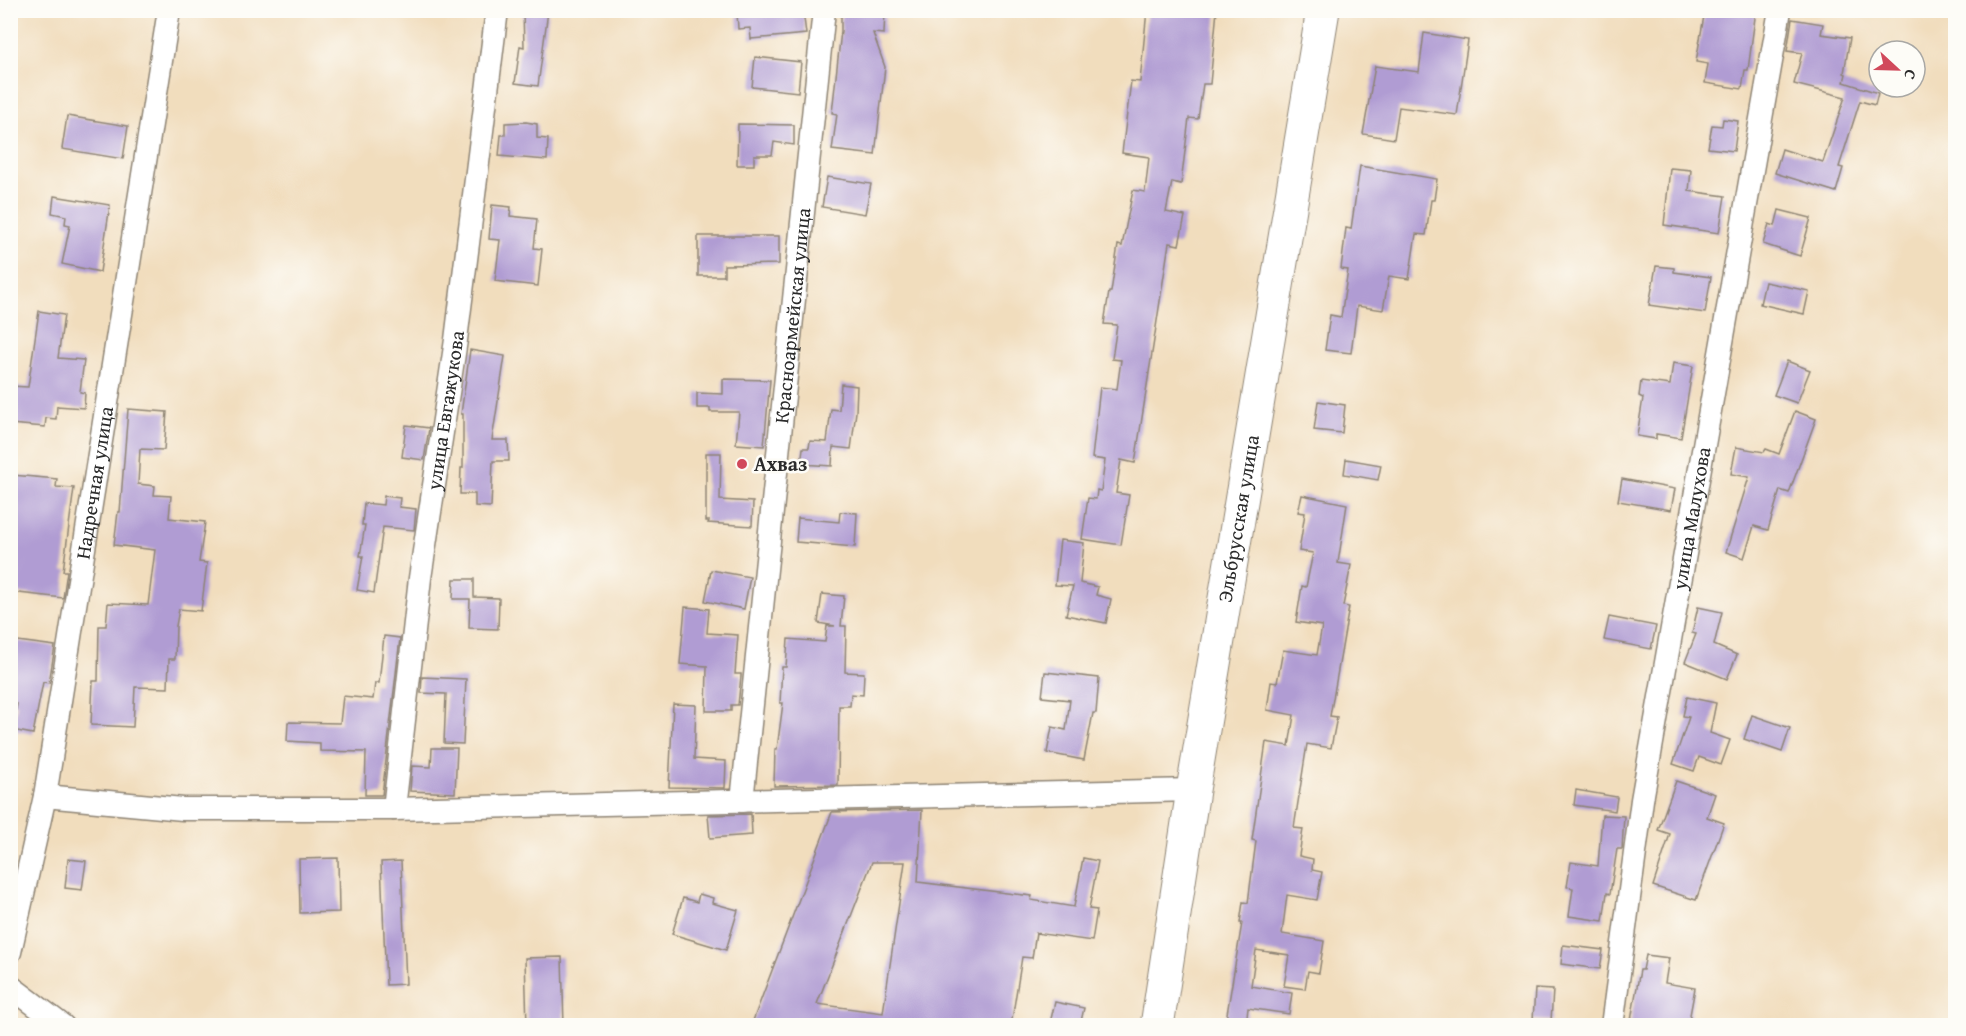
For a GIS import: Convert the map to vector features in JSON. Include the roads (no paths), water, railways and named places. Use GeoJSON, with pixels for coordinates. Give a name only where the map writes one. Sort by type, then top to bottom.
{"type":"FeatureCollection","features":[{"type":"Feature","properties":{"kind":"street","name":"Надречная улица"},"geometry":{"type":"LineString","coordinates":[[10,952],[45,796],[170,10]]}},
{"type":"Feature","properties":{"kind":"street","name":"улица Евгажукова"},"geometry":{"type":"LineString","coordinates":[[394,809],[420,578],[456,340],[497,10]]}},
{"type":"Feature","properties":{"kind":"street","name":"Красноармейская улица"},"geometry":{"type":"LineString","coordinates":[[742,801],[824,10]]}},
{"type":"Feature","properties":{"kind":"street","name":"Эльбрусская улица"},"geometry":{"type":"LineString","coordinates":[[1157,1026],[1193,790],[1323,10]]}},
{"type":"Feature","properties":{"kind":"street","name":"улица Малухова"},"geometry":{"type":"LineString","coordinates":[[1612,1026],[1642,800],[1780,10]]}},
{"type":"Feature","properties":{"kind":"street"},"geometry":{"type":"LineString","coordinates":[[45,796],[183,809],[394,809],[1193,790]]}},
{"type":"Feature","properties":{"kind":"street"},"geometry":{"type":"LineString","coordinates":[[10,986],[63,1026]]}},
{"type":"Feature","properties":{"kind":"place","name":"Ахваз"},"geometry":{"type":"Point","coordinates":[742,464]}}]}
